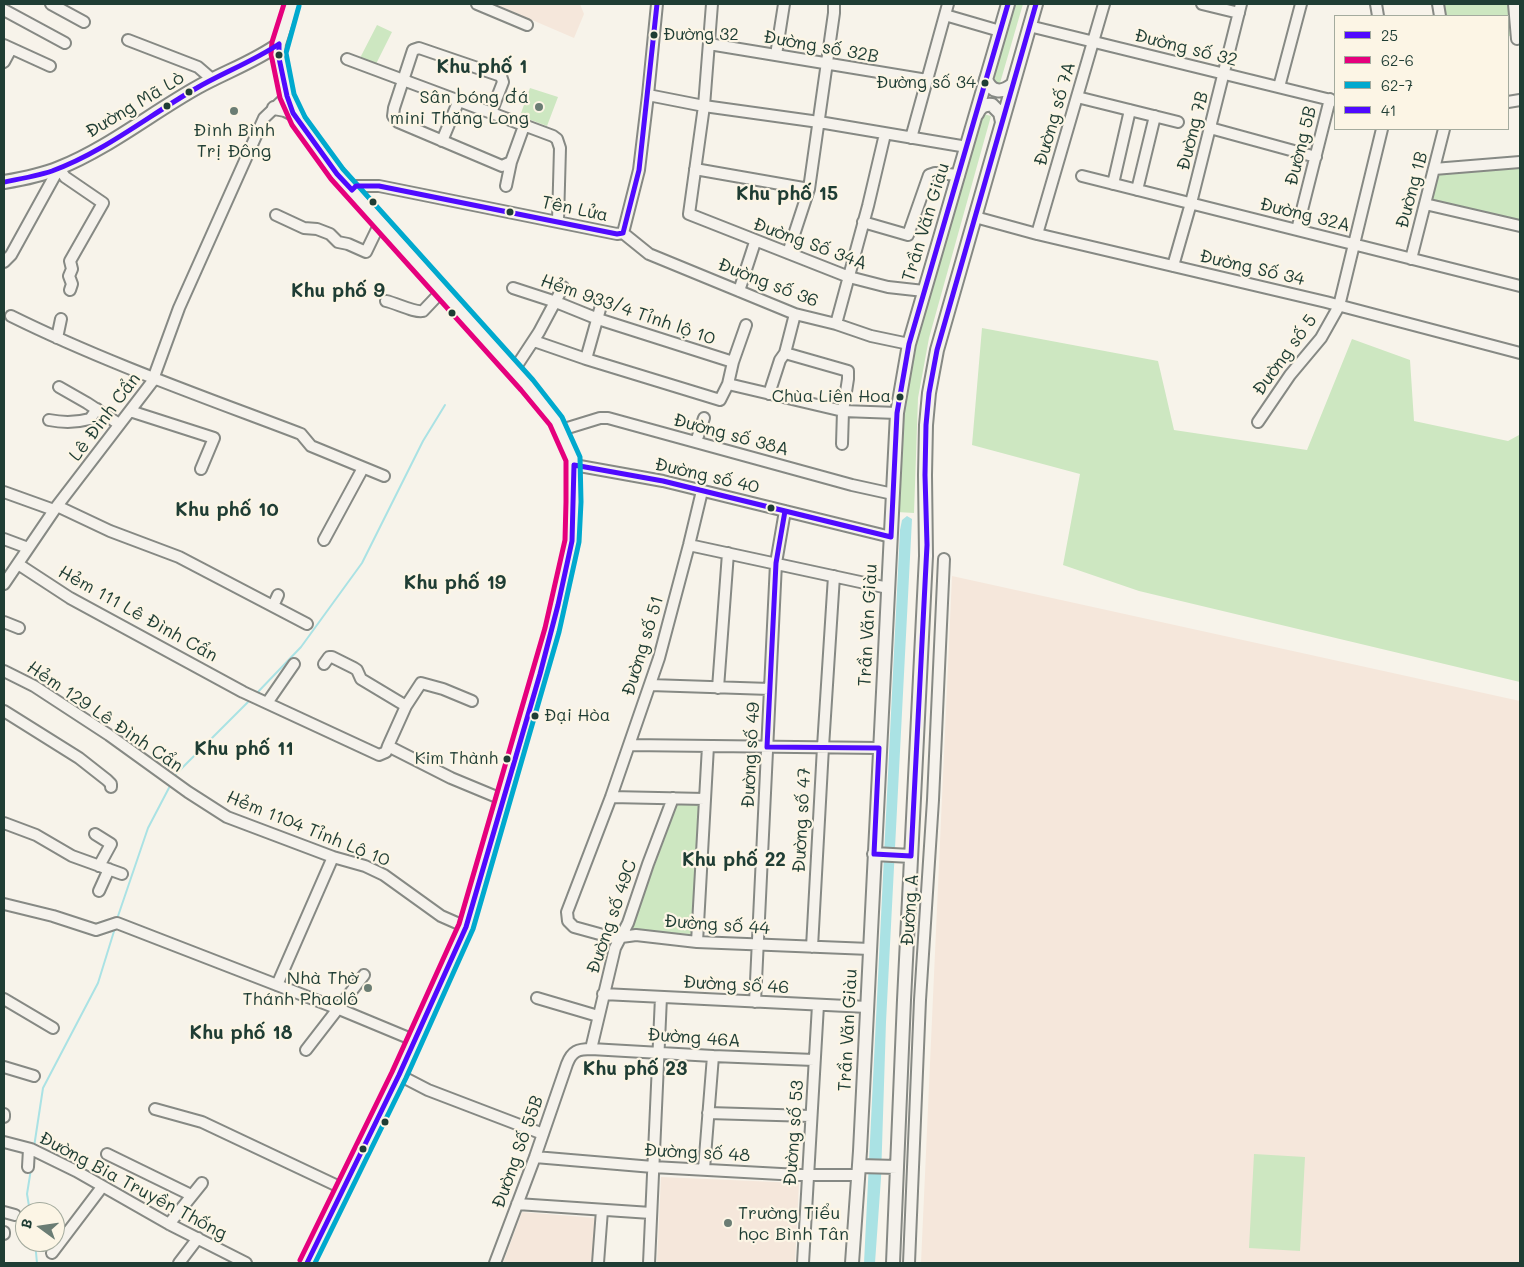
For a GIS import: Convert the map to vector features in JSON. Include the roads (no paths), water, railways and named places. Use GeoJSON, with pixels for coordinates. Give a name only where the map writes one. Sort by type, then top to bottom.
{"type":"FeatureCollection","features":[{"type":"Feature","properties":{"kind":"main road"},"geometry":{"type":"LineString","coordinates":[[292,4],[279,44],[279,58],[287,96],[295,115],[337,174],[514,370],[551,414],[561,430],[572,455],[574,465],[572,541],[552,630],[466,927],[400,1075],[307,1263]]}},
{"type":"Feature","properties":{"kind":"main road","name":"Trần Văn Giàu"},"geometry":{"type":"LineString","coordinates":[[852,1263],[877,854],[879,748],[897,413],[909,344],[1008,4]]}},
{"type":"Feature","properties":{"kind":"main road"},"geometry":{"type":"LineString","coordinates":[[893,1263],[908,856],[926,556],[925,453],[929,394],[937,350],[1036,4]]}},
{"type":"Feature","properties":{"kind":"main road","name":"Đường Mã Lò"},"geometry":{"type":"LineString","coordinates":[[4,182],[28,178],[59,168],[101,147],[199,87],[265,55],[279,44]]}},
{"type":"Feature","properties":{"kind":"main road"},"geometry":{"type":"LineString","coordinates":[[986,79],[990,87],[997,90],[1004,90],[1012,85]]}},
{"type":"Feature","properties":{"kind":"main road"},"geometry":{"type":"LineString","coordinates":[[977,114],[978,110],[984,106],[992,106],[1000,112],[1002,122]]}},
{"type":"Feature","properties":{"kind":"main road"},"geometry":{"type":"LineString","coordinates":[[274,108],[285,110],[295,115]]}},
{"type":"Feature","properties":{"kind":"main road"},"geometry":{"type":"LineString","coordinates":[[877,854],[908,856]]}},
{"type":"Feature","properties":{"kind":"main road"},"geometry":{"type":"LineString","coordinates":[[859,1171],[897,1167]]}},
{"type":"Feature","properties":{"kind":"street"},"geometry":{"type":"LineString","coordinates":[[51,4],[84,22]]}},
{"type":"Feature","properties":{"kind":"street"},"geometry":{"type":"LineString","coordinates":[[477,4],[528,25]]}},
{"type":"Feature","properties":{"kind":"street","name":"Tên Lửa"},"geometry":{"type":"LineString","coordinates":[[352,190],[356,186],[379,186],[618,234],[623,233],[638,170],[657,4]]}},
{"type":"Feature","properties":{"kind":"street"},"geometry":{"type":"LineString","coordinates":[[712,4],[704,106],[695,170],[809,189]]}},
{"type":"Feature","properties":{"kind":"street"},"geometry":{"type":"LineString","coordinates":[[776,55],[784,4]]}},
{"type":"Feature","properties":{"kind":"street"},"geometry":{"type":"LineString","coordinates":[[788,254],[809,189],[834,4]]}},
{"type":"Feature","properties":{"kind":"street"},"geometry":{"type":"LineString","coordinates":[[911,138],[948,4]]}},
{"type":"Feature","properties":{"kind":"street","name":"Đường số 7A"},"geometry":{"type":"LineString","coordinates":[[1037,234],[1104,4]]}},
{"type":"Feature","properties":{"kind":"street"},"geometry":{"type":"LineString","coordinates":[[1202,4],[1240,8]]}},
{"type":"Feature","properties":{"kind":"street"},"geometry":{"type":"LineString","coordinates":[[1279,87],[1301,4]]}},
{"type":"Feature","properties":{"kind":"street"},"geometry":{"type":"LineString","coordinates":[[1514,4],[1515,39]]}},
{"type":"Feature","properties":{"kind":"street","name":"Đường 7B"},"geometry":{"type":"LineString","coordinates":[[1173,266],[1191,204],[1240,8]]}},
{"type":"Feature","properties":{"kind":"street"},"geometry":{"type":"LineString","coordinates":[[4,10],[66,43]]}},
{"type":"Feature","properties":{"kind":"street"},"geometry":{"type":"LineString","coordinates":[[945,15],[1000,31]]}},
{"type":"Feature","properties":{"kind":"street","name":"Đường số 32"},"geometry":{"type":"LineString","coordinates":[[1029,26],[1333,100]]}},
{"type":"Feature","properties":{"kind":"street"},"geometry":{"type":"LineString","coordinates":[[128,40],[198,66],[213,80]]}},
{"type":"Feature","properties":{"kind":"street","name":"Đường số 32B"},"geometry":{"type":"LineString","coordinates":[[709,44],[927,80]]}},
{"type":"Feature","properties":{"kind":"street"},"geometry":{"type":"LineString","coordinates":[[4,62],[7,47],[50,66]]}},
{"type":"Feature","properties":{"kind":"street"},"geometry":{"type":"LineString","coordinates":[[491,113],[503,82],[501,76],[417,48],[412,52],[394,108],[395,119],[499,166],[506,166],[511,162]]}},
{"type":"Feature","properties":{"kind":"street"},"geometry":{"type":"LineString","coordinates":[[347,59],[553,136],[559,143],[558,221]]}},
{"type":"Feature","properties":{"kind":"street"},"geometry":{"type":"LineString","coordinates":[[648,95],[704,106],[819,122],[967,147]]}},
{"type":"Feature","properties":{"kind":"street","name":"Lê Đình Cẩn"},"geometry":{"type":"LineString","coordinates":[[4,584],[55,508],[130,412],[154,378],[179,308],[264,118],[287,96]]}},
{"type":"Feature","properties":{"kind":"street"},"geometry":{"type":"LineString","coordinates":[[1077,97],[1178,122]]}},
{"type":"Feature","properties":{"kind":"street"},"geometry":{"type":"LineString","coordinates":[[442,141],[459,100]]}},
{"type":"Feature","properties":{"kind":"street","name":"Đường 5B"},"geometry":{"type":"LineString","coordinates":[[1297,230],[1333,100]]}},
{"type":"Feature","properties":{"kind":"street"},"geometry":{"type":"LineString","coordinates":[[1113,184],[1130,110]]}},
{"type":"Feature","properties":{"kind":"street"},"geometry":{"type":"LineString","coordinates":[[1137,190],[1155,116]]}},
{"type":"Feature","properties":{"kind":"street"},"geometry":{"type":"LineString","coordinates":[[506,186],[511,162],[524,126]]}},
{"type":"Feature","properties":{"kind":"street"},"geometry":{"type":"LineString","coordinates":[[1210,128],[1316,156]]}},
{"type":"Feature","properties":{"kind":"street","name":"Đường số 5"},"geometry":{"type":"LineString","coordinates":[[1258,422],[1290,375],[1321,338],[1339,306],[1382,130]]}},
{"type":"Feature","properties":{"kind":"street","name":"Đường 1B"},"geometry":{"type":"LineString","coordinates":[[1411,259],[1444,130]]}},
{"type":"Feature","properties":{"kind":"street"},"geometry":{"type":"LineString","coordinates":[[836,324],[885,134]]}},
{"type":"Feature","properties":{"kind":"street"},"geometry":{"type":"LineString","coordinates":[[1434,169],[1520,162]]}},
{"type":"Feature","properties":{"kind":"street"},"geometry":{"type":"LineString","coordinates":[[4,262],[11,255],[59,168],[65,177],[103,204],[70,261],[72,269],[69,276],[72,284],[70,290]]}},
{"type":"Feature","properties":{"kind":"street","name":"Đường Số 34A"},"geometry":{"type":"LineString","coordinates":[[695,170],[689,214],[849,278],[888,287],[924,291]]}},
{"type":"Feature","properties":{"kind":"street"},"geometry":{"type":"LineString","coordinates":[[863,222],[908,235],[929,175],[935,173],[959,175]]}},
{"type":"Feature","properties":{"kind":"street","name":"Đường 32A"},"geometry":{"type":"LineString","coordinates":[[1082,176],[1520,286]]}},
{"type":"Feature","properties":{"kind":"street"},"geometry":{"type":"LineString","coordinates":[[1425,204],[1520,226]]}},
{"type":"Feature","properties":{"kind":"street"},"geometry":{"type":"LineString","coordinates":[[276,215],[304,228],[317,228],[330,234],[338,242],[366,252],[380,223]]}},
{"type":"Feature","properties":{"kind":"street","name":"Đường Số 34"},"geometry":{"type":"LineString","coordinates":[[975,217],[1037,234],[1339,306],[1520,353]]}},
{"type":"Feature","properties":{"kind":"street","name":"Đường số 36"},"geometry":{"type":"LineString","coordinates":[[623,233],[650,254],[795,314],[836,324],[870,336],[909,344]]}},
{"type":"Feature","properties":{"kind":"street"},"geometry":{"type":"LineString","coordinates":[[739,291],[755,242]]}},
{"type":"Feature","properties":{"kind":"street"},"geometry":{"type":"LineString","coordinates":[[514,370],[534,341],[564,287]]}},
{"type":"Feature","properties":{"kind":"street","name":"Hẻm 933/4 Tỉnh lộ 10"},"geometry":{"type":"LineString","coordinates":[[513,288],[733,362]]}},
{"type":"Feature","properties":{"kind":"street"},"geometry":{"type":"LineString","coordinates":[[386,301],[398,303],[416,312],[420,312],[424,311],[442,291]]}},
{"type":"Feature","properties":{"kind":"street"},"geometry":{"type":"LineString","coordinates":[[586,359],[602,302]]}},
{"type":"Feature","properties":{"kind":"street"},"geometry":{"type":"LineString","coordinates":[[769,394],[780,360],[785,353],[795,314]]}},
{"type":"Feature","properties":{"kind":"street"},"geometry":{"type":"LineString","coordinates":[[11,316],[56,338],[154,378],[301,434],[311,446],[384,476]]}},
{"type":"Feature","properties":{"kind":"street"},"geometry":{"type":"LineString","coordinates":[[56,338],[61,319]]}},
{"type":"Feature","properties":{"kind":"street"},"geometry":{"type":"LineString","coordinates":[[534,341],[720,400],[728,384],[733,362],[746,325]]}},
{"type":"Feature","properties":{"kind":"street"},"geometry":{"type":"LineString","coordinates":[[785,353],[848,371],[843,411],[842,444]]}},
{"type":"Feature","properties":{"kind":"street"},"geometry":{"type":"LineString","coordinates":[[728,384],[843,411],[897,413]]}},
{"type":"Feature","properties":{"kind":"street"},"geometry":{"type":"LineString","coordinates":[[59,387],[119,424]]}},
{"type":"Feature","properties":{"kind":"street"},"geometry":{"type":"LineString","coordinates":[[84,431],[97,409]]}},
{"type":"Feature","properties":{"kind":"street"},"geometry":{"type":"LineString","coordinates":[[130,412],[214,438],[201,469]]}},
{"type":"Feature","properties":{"kind":"street","name":"Đường số 38A"},"geometry":{"type":"LineString","coordinates":[[561,430],[604,418],[893,494]]}},
{"type":"Feature","properties":{"kind":"street"},"geometry":{"type":"LineString","coordinates":[[696,442],[704,418]]}},
{"type":"Feature","properties":{"kind":"street"},"geometry":{"type":"LineString","coordinates":[[50,420],[65,423],[90,419]]}},
{"type":"Feature","properties":{"kind":"street","name":"Đường số 40"},"geometry":{"type":"LineString","coordinates":[[574,465],[663,481],[891,537]]}},
{"type":"Feature","properties":{"kind":"street"},"geometry":{"type":"LineString","coordinates":[[324,540],[363,468]]}},
{"type":"Feature","properties":{"kind":"street","name":"Đường số 51"},"geometry":{"type":"LineString","coordinates":[[568,921],[568,912],[611,797],[659,658],[702,491]]}},
{"type":"Feature","properties":{"kind":"street"},"geometry":{"type":"LineString","coordinates":[[4,492],[55,508],[179,557],[308,624]]}},
{"type":"Feature","properties":{"kind":"street","name":"Đường số 49"},"geometry":{"type":"LineString","coordinates":[[754,1002],[776,564],[785,511]]}},
{"type":"Feature","properties":{"kind":"street"},"geometry":{"type":"LineString","coordinates":[[4,539],[28,548]]}},
{"type":"Feature","properties":{"kind":"street"},"geometry":{"type":"LineString","coordinates":[[689,544],[888,588]]}},
{"type":"Feature","properties":{"kind":"street"},"geometry":{"type":"LineString","coordinates":[[718,688],[728,553]]}},
{"type":"Feature","properties":{"kind":"street","name":"Đường A"},"geometry":{"type":"LineString","coordinates":[[909,1263],[920,1000],[933,800],[944,559]]}},
{"type":"Feature","properties":{"kind":"street","name":"Hẻm 111 Lê Đình Cẩn"},"geometry":{"type":"LineString","coordinates":[[18,564],[70,598],[243,692],[379,755],[386,752],[388,746]]}},
{"type":"Feature","properties":{"kind":"street","name":"Đường số 47"},"geometry":{"type":"LineString","coordinates":[[812,947],[834,576]]}},
{"type":"Feature","properties":{"kind":"street"},"geometry":{"type":"LineString","coordinates":[[273,606],[278,595]]}},
{"type":"Feature","properties":{"kind":"street"},"geometry":{"type":"LineString","coordinates":[[4,622],[19,628]]}},
{"type":"Feature","properties":{"kind":"street"},"geometry":{"type":"LineString","coordinates":[[324,664],[329,657],[343,662],[357,670],[361,679],[406,706]]}},
{"type":"Feature","properties":{"kind":"street"},"geometry":{"type":"LineString","coordinates":[[264,702],[294,664]]}},
{"type":"Feature","properties":{"kind":"street","name":"Hẻm 129 Lê Đình Cẩn"},"geometry":{"type":"LineString","coordinates":[[4,671],[34,686],[188,792]]}},
{"type":"Feature","properties":{"kind":"street"},"geometry":{"type":"LineString","coordinates":[[472,701],[421,682],[406,706],[388,746],[451,778],[504,800]]}},
{"type":"Feature","properties":{"kind":"street"},"geometry":{"type":"LineString","coordinates":[[650,685],[770,689]]}},
{"type":"Feature","properties":{"kind":"street"},"geometry":{"type":"LineString","coordinates":[[4,711],[79,758],[107,780],[111,786]]}},
{"type":"Feature","properties":{"kind":"street"},"geometry":{"type":"LineString","coordinates":[[629,745],[879,748]]}},
{"type":"Feature","properties":{"kind":"street"},"geometry":{"type":"LineString","coordinates":[[697,942],[708,746]]}},
{"type":"Feature","properties":{"kind":"street","name":"Hẻm 1104 Tỉnh Lộ 10"},"geometry":{"type":"LineString","coordinates":[[188,792],[228,818],[333,857],[365,866],[384,875],[441,916],[466,927]]}},
{"type":"Feature","properties":{"kind":"street"},"geometry":{"type":"LineString","coordinates":[[611,797],[705,799]]}},
{"type":"Feature","properties":{"kind":"street","name":"Đường số 49C"},"geometry":{"type":"LineString","coordinates":[[591,1048],[618,938],[628,922],[673,798]]}},
{"type":"Feature","properties":{"kind":"street"},"geometry":{"type":"LineString","coordinates":[[4,823],[36,835],[72,856],[122,874]]}},
{"type":"Feature","properties":{"kind":"street"},"geometry":{"type":"LineString","coordinates":[[95,834],[111,844],[99,891]]}},
{"type":"Feature","properties":{"kind":"street"},"geometry":{"type":"LineString","coordinates":[[278,985],[333,857]]}},
{"type":"Feature","properties":{"kind":"street"},"geometry":{"type":"LineString","coordinates":[[4,904],[53,916],[96,930],[117,923],[340,1009],[416,1041]]}},
{"type":"Feature","properties":{"kind":"street","name":"Đường số 44"},"geometry":{"type":"LineString","coordinates":[[568,921],[574,927],[618,938],[636,936],[697,942],[870,949]]}},
{"type":"Feature","properties":{"kind":"street"},"geometry":{"type":"LineString","coordinates":[[306,1050],[340,1009],[364,975]]}},
{"type":"Feature","properties":{"kind":"street","name":"Đường số 46"},"geometry":{"type":"LineString","coordinates":[[603,994],[867,1007]]}},
{"type":"Feature","properties":{"kind":"street"},"geometry":{"type":"LineString","coordinates":[[649,1263],[661,997]]}},
{"type":"Feature","properties":{"kind":"street"},"geometry":{"type":"LineString","coordinates":[[4,998],[53,1028]]}},
{"type":"Feature","properties":{"kind":"street"},"geometry":{"type":"LineString","coordinates":[[537,998],[598,1016]]}},
{"type":"Feature","properties":{"kind":"street","name":"Đường số 53"},"geometry":{"type":"LineString","coordinates":[[803,1263],[818,1005]]}},
{"type":"Feature","properties":{"kind":"street","name":"Đường 46A"},"geometry":{"type":"LineString","coordinates":[[573,1052],[591,1048],[814,1060]]}},
{"type":"Feature","properties":{"kind":"street","name":"Đường Số 55B"},"geometry":{"type":"LineString","coordinates":[[495,1263],[573,1052]]}},
{"type":"Feature","properties":{"kind":"street"},"geometry":{"type":"LineString","coordinates":[[704,1169],[713,1056]]}},
{"type":"Feature","properties":{"kind":"street"},"geometry":{"type":"LineString","coordinates":[[4,1067],[34,1076]]}},
{"type":"Feature","properties":{"kind":"street"},"geometry":{"type":"LineString","coordinates":[[400,1075],[428,1090],[543,1134]]}},
{"type":"Feature","properties":{"kind":"street"},"geometry":{"type":"LineString","coordinates":[[156,1109],[202,1122],[344,1189]]}},
{"type":"Feature","properties":{"kind":"street"},"geometry":{"type":"LineString","coordinates":[[708,1112],[811,1116]]}},
{"type":"Feature","properties":{"kind":"street","name":"Đường Bia Truyền Thống"},"geometry":{"type":"LineString","coordinates":[[4,1142],[30,1149],[50,1158],[169,1224],[246,1263]]}},
{"type":"Feature","properties":{"kind":"street"},"geometry":{"type":"LineString","coordinates":[[28,1168],[30,1149]]}},
{"type":"Feature","properties":{"kind":"street"},"geometry":{"type":"LineString","coordinates":[[106,1154],[191,1195]]}},
{"type":"Feature","properties":{"kind":"street","name":"Đường số 48"},"geometry":{"type":"LineString","coordinates":[[535,1157],[653,1167],[807,1175],[859,1171]]}},
{"type":"Feature","properties":{"kind":"street"},"geometry":{"type":"LineString","coordinates":[[169,1224],[202,1183]]}},
{"type":"Feature","properties":{"kind":"street"},"geometry":{"type":"LineString","coordinates":[[52,1253],[102,1187]]}},
{"type":"Feature","properties":{"kind":"street"},"geometry":{"type":"LineString","coordinates":[[517,1204],[651,1213]]}},
{"type":"Feature","properties":{"kind":"street"},"geometry":{"type":"LineString","coordinates":[[598,1263],[602,1210]]}},
{"type":"Feature","properties":{"kind":"street"},"geometry":{"type":"LineString","coordinates":[[4,1212],[15,1216]]}},
{"type":"Feature","properties":{"kind":"street"},"geometry":{"type":"LineString","coordinates":[[180,1263],[198,1238]]}},
{"type":"Feature","properties":{"kind":"water"},"geometry":{"type":"Polygon","coordinates":[[[907,516],[912,519],[886,1022],[881,1178],[875,1263],[864,1263],[900,530],[902,520],[907,516]]]}},
{"type":"Feature","properties":{"kind":"waterway"},"geometry":{"type":"LineString","coordinates":[[256,694],[301,647],[362,563],[423,441],[445,405]]}},
{"type":"Feature","properties":{"kind":"waterway"},"geometry":{"type":"LineString","coordinates":[[174,778],[251,699]]}},
{"type":"Feature","properties":{"kind":"waterway"},"geometry":{"type":"LineString","coordinates":[[117,919],[148,828],[171,784]]}},
{"type":"Feature","properties":{"kind":"waterway"},"geometry":{"type":"LineString","coordinates":[[34,1147],[43,1088],[98,983],[115,928]]}},
{"type":"Feature","properties":{"kind":"waterway"},"geometry":{"type":"LineString","coordinates":[[28,1202],[27,1194],[31,1169]]}},
{"type":"Feature","properties":{"kind":"waterway"},"geometry":{"type":"LineString","coordinates":[[36,1252],[37,1263]]}},
{"type":"Feature","properties":{"kind":"place","name":"Đường 32"},"geometry":{"type":"Point","coordinates":[654,35]}},
{"type":"Feature","properties":{"kind":"place","name":"Đường số 34"},"geometry":{"type":"Point","coordinates":[985,83]}},
{"type":"Feature","properties":{"kind":"place","name":"Sân bóng đá mini Thăng Long"},"geometry":{"type":"Point","coordinates":[539,107]}},
{"type":"Feature","properties":{"kind":"place","name":"Đình Bình Trị Đông"},"geometry":{"type":"Point","coordinates":[234,111]}},
{"type":"Feature","properties":{"kind":"place","name":"Chùa Liên Hoa"},"geometry":{"type":"Point","coordinates":[900,397]}},
{"type":"Feature","properties":{"kind":"place","name":"Đại Hòa"},"geometry":{"type":"Point","coordinates":[535,716]}},
{"type":"Feature","properties":{"kind":"place","name":"Kim Thành"},"geometry":{"type":"Point","coordinates":[507,759]}},
{"type":"Feature","properties":{"kind":"place","name":"Nhà Thờ Thánh Phaolô"},"geometry":{"type":"Point","coordinates":[368,988]}},
{"type":"Feature","properties":{"kind":"place","name":"Trường Tiểu học Bình Tân"},"geometry":{"type":"Point","coordinates":[728,1223]}},
{"type":"Feature","properties":{"kind":"district","name":"Khu phố 1"},"geometry":{"type":"Point","coordinates":[482,67]}},
{"type":"Feature","properties":{"kind":"district","name":"Khu phố 15"},"geometry":{"type":"Point","coordinates":[787,194]}},
{"type":"Feature","properties":{"kind":"district","name":"Khu phố 9"},"geometry":{"type":"Point","coordinates":[338,291]}},
{"type":"Feature","properties":{"kind":"district","name":"Khu phố 10"},"geometry":{"type":"Point","coordinates":[227,510]}},
{"type":"Feature","properties":{"kind":"district","name":"Khu phố 19"},"geometry":{"type":"Point","coordinates":[455,583]}},
{"type":"Feature","properties":{"kind":"district","name":"Khu phố 11"},"geometry":{"type":"Point","coordinates":[244,749]}},
{"type":"Feature","properties":{"kind":"district","name":"Khu phố 22"},"geometry":{"type":"Point","coordinates":[734,860]}},
{"type":"Feature","properties":{"kind":"district","name":"Khu phố 18"},"geometry":{"type":"Point","coordinates":[241,1033]}},
{"type":"Feature","properties":{"kind":"district","name":"Khu phố 23"},"geometry":{"type":"Point","coordinates":[635,1069]}}]}
